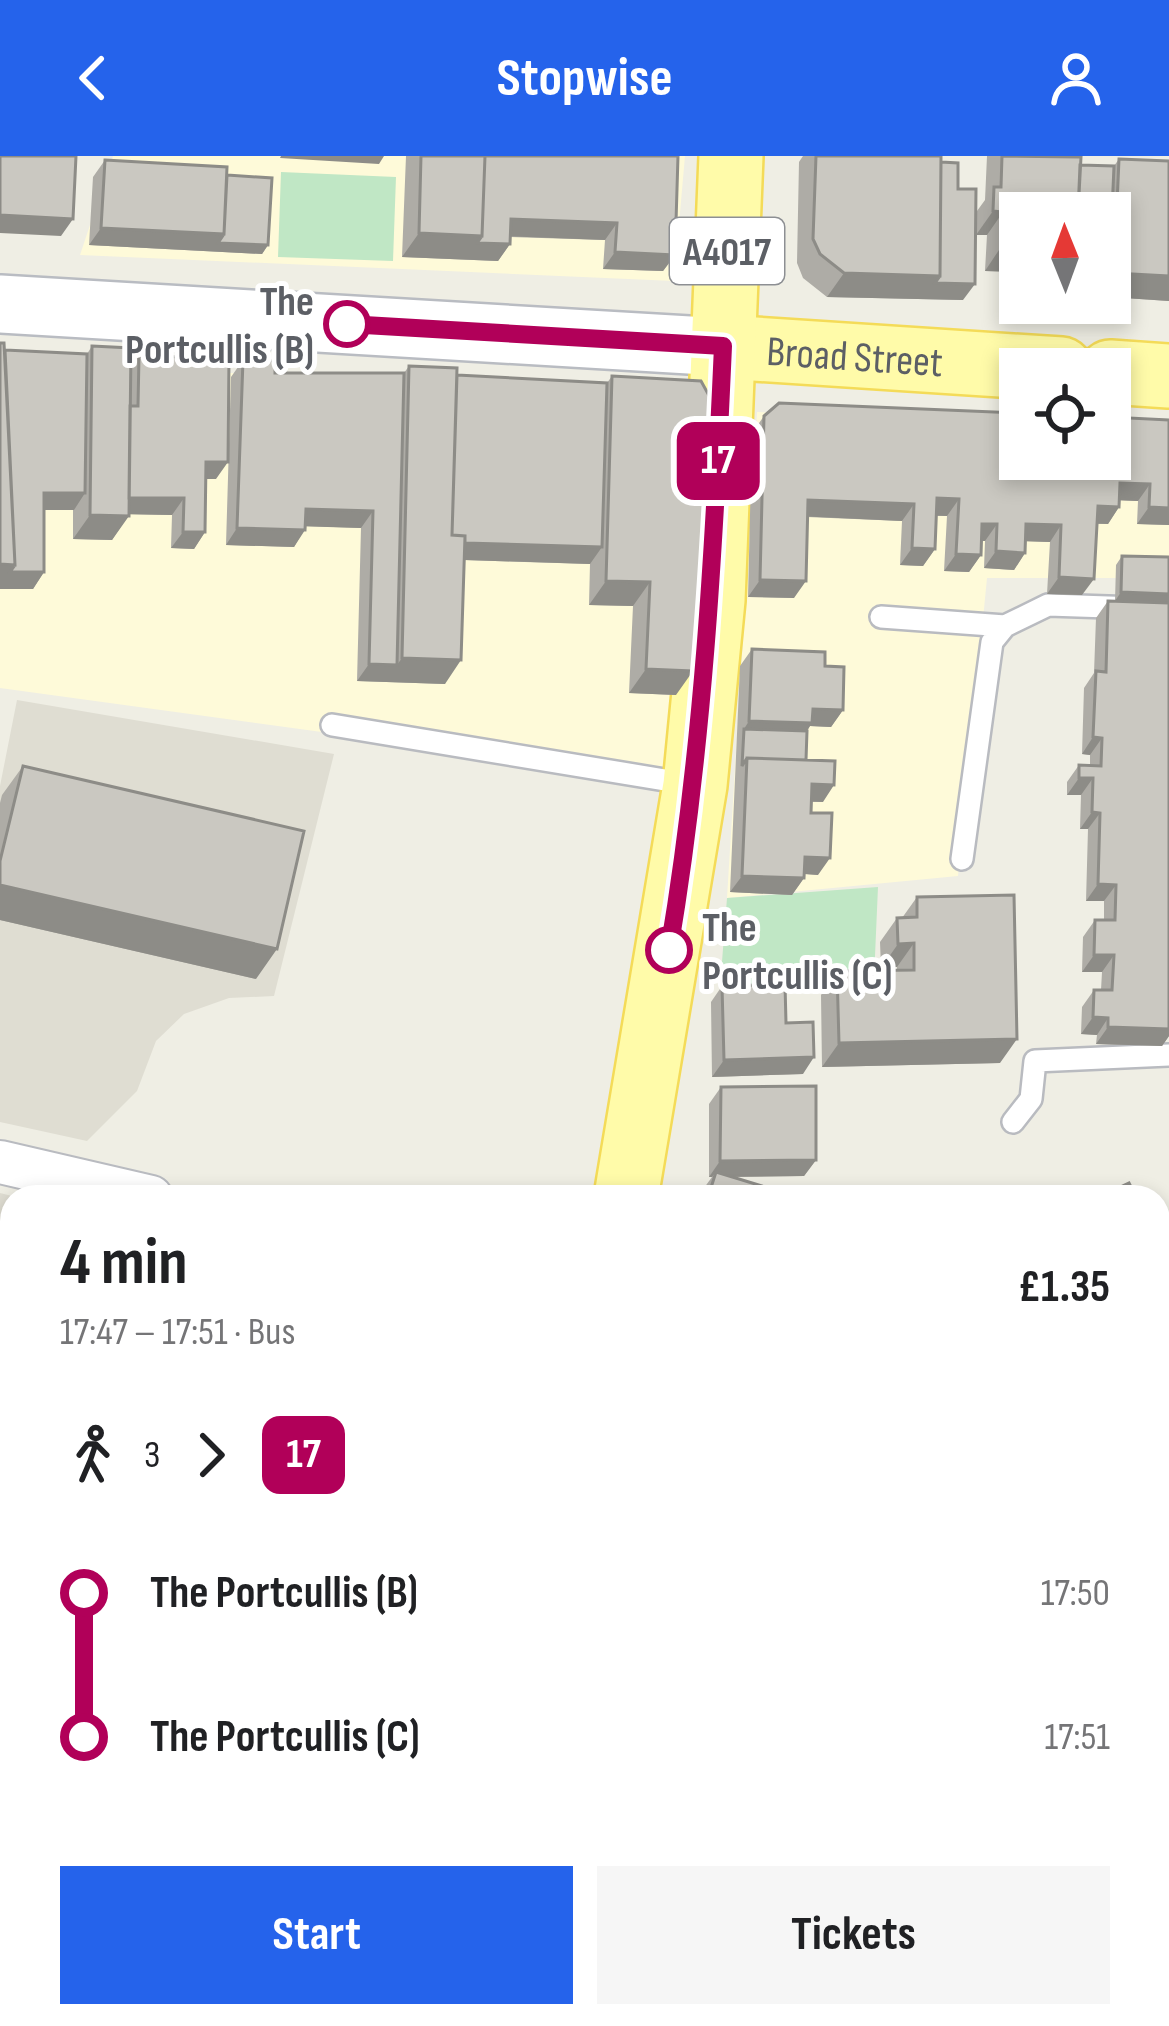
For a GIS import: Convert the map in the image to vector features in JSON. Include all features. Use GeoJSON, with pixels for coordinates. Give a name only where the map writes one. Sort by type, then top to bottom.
{"type":"FeatureCollection","features":[{"type":"Feature","properties":{"kind":"main road","name":"A4017"},"geometry":{"type":"LineString","coordinates":[[628,1185],[695,785],[713,600],[731,156]]}},
{"type":"Feature","properties":{"kind":"main road"},"geometry":{"type":"LineString","coordinates":[[0,304],[723,346]]}},
{"type":"Feature","properties":{"kind":"main road","name":"Broad Street"},"geometry":{"type":"LineString","coordinates":[[723,346],[999,365]]}},
{"type":"Feature","properties":{"kind":"main road"},"geometry":{"type":"LineString","coordinates":[[1131,373],[1169,376]]}},
{"type":"Feature","properties":{"kind":"street"},"geometry":{"type":"LineString","coordinates":[[0,1162],[99,1185]]}},
{"type":"Feature","properties":{"kind":"lane"},"geometry":{"type":"LineString","coordinates":[[962,859],[992,642],[1005,626],[1048,605],[1169,608]]}},
{"type":"Feature","properties":{"kind":"lane"},"geometry":{"type":"LineString","coordinates":[[881,617],[1005,626]]}},
{"type":"Feature","properties":{"kind":"lane"},"geometry":{"type":"LineString","coordinates":[[332,725],[695,785]]}},
{"type":"Feature","properties":{"kind":"lane"},"geometry":{"type":"LineString","coordinates":[[1013,1122],[1031,1100],[1035,1061],[1169,1055]]}},
{"type":"Feature","properties":{"kind":"shaded area"},"geometry":{"type":"Polygon","coordinates":[[[113,156],[685,156],[674,281],[80,255],[113,156]]]}},
{"type":"Feature","properties":{"kind":"shaded area"},"geometry":{"type":"Polygon","coordinates":[[[0,356],[712,408],[672,791],[329,733],[0,688],[0,356]]]}},
{"type":"Feature","properties":{"kind":"shaded area"},"geometry":{"type":"Polygon","coordinates":[[[757,412],[999,421],[999,480],[1131,480],[1131,448],[1169,427],[1169,578],[987,578],[958,876],[727,898],[757,412]]]}},
{"type":"Feature","properties":{"kind":"shaded area"},"geometry":{"type":"Polygon","coordinates":[[[17,700],[334,754],[274,996],[229,998],[184,1014],[156,1041],[137,1091],[87,1141],[0,1122],[0,786],[17,700]]]}},
{"type":"Feature","properties":{"kind":"green space"},"geometry":{"type":"Polygon","coordinates":[[[281,172],[396,177],[393,261],[278,257],[281,172]]]}},
{"type":"Feature","properties":{"kind":"green space"},"geometry":{"type":"Polygon","coordinates":[[[878,887],[874,979],[720,987],[727,898],[878,887]]]}},
{"type":"Feature","properties":{"kind":"building"},"geometry":{"type":"Polygon","coordinates":[[[0,156],[76,156],[73,219],[0,215],[0,156]]]}},
{"type":"Feature","properties":{"kind":"building"},"geometry":{"type":"Polygon","coordinates":[[[421,156],[485,156],[482,236],[419,233],[421,156]]]}},
{"type":"Feature","properties":{"kind":"building"},"geometry":{"type":"Polygon","coordinates":[[[485,156],[678,156],[675,255],[615,252],[617,223],[511,219],[510,244],[477,243],[482,236],[485,156]]]}},
{"type":"Feature","properties":{"kind":"building"},"geometry":{"type":"Polygon","coordinates":[[[816,156],[941,156],[940,276],[844,273],[820,254],[813,239],[816,156]]]}},
{"type":"Feature","properties":{"kind":"building"},"geometry":{"type":"Polygon","coordinates":[[[1002,156],[1081,157],[1079,192],[999,192],[999,212],[993,211],[994,187],[1001,187],[1002,156]]]}},
{"type":"Feature","properties":{"kind":"building"},"geometry":{"type":"Polygon","coordinates":[[[1119,159],[1169,161],[1169,276],[1131,274],[1131,192],[1118,192],[1119,159]]]}},
{"type":"Feature","properties":{"kind":"building"},"geometry":{"type":"Polygon","coordinates":[[[105,160],[227,167],[224,234],[101,228],[105,160]]]}},
{"type":"Feature","properties":{"kind":"building"},"geometry":{"type":"Polygon","coordinates":[[[941,162],[958,163],[958,189],[976,189],[975,284],[935,283],[940,276],[941,162]]]}},
{"type":"Feature","properties":{"kind":"building"},"geometry":{"type":"Polygon","coordinates":[[[1080,165],[1114,166],[1113,192],[1079,192],[1080,165]]]}},
{"type":"Feature","properties":{"kind":"building"},"geometry":{"type":"Polygon","coordinates":[[[227,175],[272,178],[268,245],[218,243],[224,234],[227,175]]]}},
{"type":"Feature","properties":{"kind":"building"},"geometry":{"type":"Polygon","coordinates":[[[0,343],[4,343],[15,565],[0,564],[0,343]]]}},
{"type":"Feature","properties":{"kind":"building"},"geometry":{"type":"Polygon","coordinates":[[[92,346],[131,348],[129,516],[90,515],[92,346]]]}},
{"type":"Feature","properties":{"kind":"building"},"geometry":{"type":"Polygon","coordinates":[[[5,350],[87,354],[85,493],[44,493],[44,572],[10,572],[15,565],[5,350]]]}},
{"type":"Feature","properties":{"kind":"building"},"geometry":{"type":"Polygon","coordinates":[[[139,356],[229,358],[228,462],[206,462],[205,532],[183,532],[184,498],[129,498],[130,406],[138,406],[139,356]]]}},
{"type":"Feature","properties":{"kind":"building"},"geometry":{"type":"Polygon","coordinates":[[[243,360],[275,361],[275,373],[404,373],[397,665],[369,664],[373,511],[306,509],[305,530],[237,528],[243,360]]]}},
{"type":"Feature","properties":{"kind":"building"},"geometry":{"type":"Polygon","coordinates":[[[409,366],[457,368],[452,535],[465,536],[461,660],[402,658],[409,366]]]}},
{"type":"Feature","properties":{"kind":"building"},"geometry":{"type":"Polygon","coordinates":[[[457,375],[607,383],[602,547],[465,543],[465,536],[452,535],[457,375]]]}},
{"type":"Feature","properties":{"kind":"building"},"geometry":{"type":"Polygon","coordinates":[[[612,376],[701,381],[712,401],[693,671],[646,669],[650,582],[606,581],[612,376]]]}},
{"type":"Feature","properties":{"kind":"building"},"geometry":{"type":"Polygon","coordinates":[[[779,403],[999,412],[999,480],[1131,480],[1131,418],[1169,420],[1169,508],[1149,507],[1150,484],[1120,483],[1119,507],[1098,506],[1094,579],[1059,577],[1061,525],[1026,524],[1025,553],[996,551],[997,524],[982,524],[981,555],[956,554],[959,499],[937,498],[935,549],[912,548],[914,504],[808,500],[806,581],[760,580],[764,416],[779,403]]]}},
{"type":"Feature","properties":{"kind":"building"},"geometry":{"type":"Polygon","coordinates":[[[1122,556],[1169,557],[1169,594],[1121,592],[1122,556]]]}},
{"type":"Feature","properties":{"kind":"building"},"geometry":{"type":"Polygon","coordinates":[[[1108,601],[1169,603],[1169,1029],[1108,1027],[1108,1018],[1093,1017],[1094,990],[1112,990],[1114,955],[1094,955],[1095,920],[1115,920],[1116,885],[1098,884],[1100,813],[1092,812],[1093,778],[1079,778],[1079,765],[1101,766],[1102,738],[1093,737],[1096,671],[1106,672],[1108,601]]]}},
{"type":"Feature","properties":{"kind":"building"},"geometry":{"type":"Polygon","coordinates":[[[752,649],[825,652],[825,666],[844,667],[843,710],[813,709],[812,723],[749,721],[752,649]]]}},
{"type":"Feature","properties":{"kind":"building"},"geometry":{"type":"Polygon","coordinates":[[[744,729],[807,731],[806,760],[747,758],[742,766],[744,729]]]}},
{"type":"Feature","properties":{"kind":"building"},"geometry":{"type":"Polygon","coordinates":[[[747,758],[835,761],[834,785],[812,784],[811,813],[832,813],[830,858],[805,857],[804,878],[742,876],[747,758]]]}},
{"type":"Feature","properties":{"kind":"building"},"geometry":{"type":"Polygon","coordinates":[[[23,766],[304,831],[277,949],[0,885],[0,861],[23,766]]]}},
{"type":"Feature","properties":{"kind":"building"},"geometry":{"type":"Polygon","coordinates":[[[1014,895],[1017,1039],[839,1043],[837,971],[914,970],[914,943],[898,944],[897,918],[917,917],[917,897],[1014,895]]]}},
{"type":"Feature","properties":{"kind":"building"},"geometry":{"type":"Polygon","coordinates":[[[785,984],[786,1023],[813,1022],[814,1057],[724,1060],[722,986],[785,984]]]}},
{"type":"Feature","properties":{"kind":"building"},"geometry":{"type":"Polygon","coordinates":[[[816,1086],[816,1160],[720,1161],[721,1087],[816,1086]]]}},
{"type":"Feature","properties":{"kind":"building"},"geometry":{"type":"Polygon","coordinates":[[[716,1172],[759,1185],[712,1185],[716,1172]]]}},
{"type":"Feature","properties":{"kind":"bus line","name":"17"},"geometry":{"type":"LineString","coordinates":[[347,324],[723,346],[713,600],[695,785],[669,950]]}},
{"type":"Feature","properties":{"kind":"place","name":"The Portcullis (B)"},"geometry":{"type":"Point","coordinates":[347,324]}},
{"type":"Feature","properties":{"kind":"place","name":"The Portcullis (C)"},"geometry":{"type":"Point","coordinates":[669,950]}}]}
